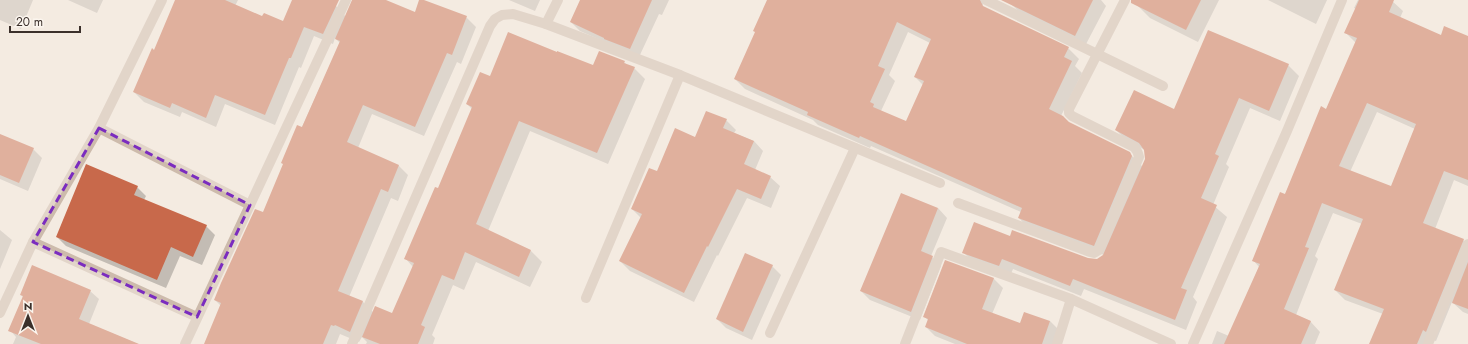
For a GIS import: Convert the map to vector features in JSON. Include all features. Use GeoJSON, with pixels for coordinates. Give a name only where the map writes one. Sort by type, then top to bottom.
{"type":"FeatureCollection","features":[{"type":"Feature","properties":{"kind":"street"},"geometry":{"type":"LineString","coordinates":[[0,313],[33,242],[99,128],[162,0]]}},
{"type":"Feature","properties":{"kind":"street"},"geometry":{"type":"LineString","coordinates":[[185,344],[346,0]]}},
{"type":"Feature","properties":{"kind":"street"},"geometry":{"type":"LineString","coordinates":[[546,24],[558,0]]}},
{"type":"Feature","properties":{"kind":"street"},"geometry":{"type":"LineString","coordinates":[[986,0],[1163,86]]}},
{"type":"Feature","properties":{"kind":"street"},"geometry":{"type":"LineString","coordinates":[[958,203],[1090,252],[1094,253],[1099,250],[1139,157],[1137,150],[1134,147],[1072,116],[1069,113],[1072,102],[1125,0]]}},
{"type":"Feature","properties":{"kind":"street"},"geometry":{"type":"LineString","coordinates":[[1193,344],[1287,131],[1342,0]]}},
{"type":"Feature","properties":{"kind":"street"},"geometry":{"type":"LineString","coordinates":[[352,344],[490,26],[502,15],[513,14],[546,24],[680,75],[940,184]]}},
{"type":"Feature","properties":{"kind":"street"},"geometry":{"type":"LineString","coordinates":[[586,298],[680,75]]}},
{"type":"Feature","properties":{"kind":"street"},"geometry":{"type":"LineString","coordinates":[[99,128],[250,204]]}},
{"type":"Feature","properties":{"kind":"street"},"geometry":{"type":"LineString","coordinates":[[770,333],[855,148]]}},
{"type":"Feature","properties":{"kind":"street"},"geometry":{"type":"LineString","coordinates":[[33,242],[197,318]]}},
{"type":"Feature","properties":{"kind":"street"},"geometry":{"type":"LineString","coordinates":[[1428,344],[1468,244]]}},
{"type":"Feature","properties":{"kind":"street"},"geometry":{"type":"LineString","coordinates":[[905,344],[942,252],[1071,299],[1171,344]]}},
{"type":"Feature","properties":{"kind":"street"},"geometry":{"type":"LineString","coordinates":[[1057,344],[1071,299]]}},
{"type":"Feature","properties":{"kind":"highlighted area"},"geometry":{"type":"Polygon","coordinates":[[[99,128],[250,205],[197,317],[33,242],[99,128]]]}},
{"type":"Feature","properties":{"kind":"building"},"geometry":{"type":"Polygon","coordinates":[[[175,0],[225,0],[262,16],[264,13],[283,21],[292,0],[339,0],[323,34],[304,27],[265,115],[215,95],[206,118],[172,103],[170,108],[133,92],[152,48],[154,50],[175,0]]]}},
{"type":"Feature","properties":{"kind":"building"},"geometry":{"type":"Polygon","coordinates":[[[352,0],[386,0],[415,12],[419,0],[424,0],[467,16],[452,55],[447,53],[415,127],[363,105],[347,142],[399,165],[388,192],[381,189],[338,291],[363,301],[350,332],[335,325],[331,325],[323,344],[204,344],[221,303],[214,300],[221,283],[255,209],[263,212],[297,125],[302,127],[340,41],[335,39],[352,0]]]}},
{"type":"Feature","properties":{"kind":"building"},"geometry":{"type":"Polygon","coordinates":[[[580,0],[652,0],[630,49],[604,39],[570,22],[580,0]]]}},
{"type":"Feature","properties":{"kind":"building"},"geometry":{"type":"Polygon","coordinates":[[[767,0],[980,0],[983,6],[1069,47],[1064,57],[1072,61],[1049,109],[1063,116],[1069,122],[1130,152],[1132,156],[1094,246],[1018,218],[1022,208],[860,136],[859,138],[807,115],[808,112],[734,79],[755,32],[753,31],[767,0]],[[897,22],[878,66],[885,69],[870,102],[874,104],[873,107],[906,121],[924,81],[914,77],[931,39],[897,22]]]}},
{"type":"Feature","properties":{"kind":"building"},"geometry":{"type":"Polygon","coordinates":[[[1001,0],[1093,0],[1075,36],[1001,0]]]}},
{"type":"Feature","properties":{"kind":"building"},"geometry":{"type":"Polygon","coordinates":[[[1131,0],[1201,0],[1186,30],[1131,3],[1131,0]]]}},
{"type":"Feature","properties":{"kind":"building"},"geometry":{"type":"Polygon","coordinates":[[[1359,0],[1394,0],[1389,12],[1441,35],[1444,26],[1468,36],[1468,180],[1444,171],[1423,223],[1464,239],[1426,332],[1423,330],[1417,344],[1369,344],[1384,309],[1334,290],[1363,219],[1322,203],[1305,247],[1309,248],[1284,309],[1311,321],[1301,344],[1224,344],[1260,264],[1252,261],[1280,192],[1285,194],[1321,106],[1326,109],[1357,38],[1344,33],[1359,0]],[[1367,103],[1339,166],[1391,186],[1416,124],[1367,103]]]}},
{"type":"Feature","properties":{"kind":"building"},"geometry":{"type":"Polygon","coordinates":[[[1208,30],[1289,64],[1269,111],[1239,98],[1215,154],[1219,156],[1201,198],[1217,205],[1181,288],[1187,290],[1175,320],[1073,279],[1070,286],[1002,259],[999,266],[962,253],[974,222],[1010,236],[1012,230],[1088,258],[1097,259],[1103,255],[1145,159],[1144,150],[1139,143],[1115,130],[1134,90],[1174,109],[1208,30]]]}},
{"type":"Feature","properties":{"kind":"building"},"geometry":{"type":"Polygon","coordinates":[[[508,32],[593,65],[599,51],[625,61],[624,63],[635,67],[597,153],[519,121],[476,224],[531,250],[519,277],[465,252],[454,280],[442,275],[421,325],[425,327],[418,344],[380,344],[362,337],[375,306],[392,313],[414,263],[404,259],[435,187],[438,188],[472,107],[466,104],[480,72],[490,76],[508,32]]]}},
{"type":"Feature","properties":{"kind":"building"},"geometry":{"type":"Polygon","coordinates":[[[706,111],[727,119],[723,128],[754,141],[744,164],[771,176],[761,199],[737,189],[684,293],[619,261],[642,214],[631,209],[649,168],[657,171],[675,128],[695,137],[706,111]]]}},
{"type":"Feature","properties":{"kind":"building"},"geometry":{"type":"Polygon","coordinates":[[[0,134],[34,148],[19,183],[0,175],[0,134]]]}},
{"type":"Feature","properties":{"kind":"building"},"geometry":{"type":"Polygon","coordinates":[[[86,164],[138,186],[134,195],[207,225],[193,257],[171,247],[157,280],[56,237],[86,164]]]}},
{"type":"Feature","properties":{"kind":"building"},"geometry":{"type":"Polygon","coordinates":[[[901,193],[938,208],[921,251],[933,256],[911,312],[860,291],[901,193]]]}},
{"type":"Feature","properties":{"kind":"building"},"geometry":{"type":"Polygon","coordinates":[[[745,253],[773,265],[743,332],[716,319],[745,253]]]}},
{"type":"Feature","properties":{"kind":"building"},"geometry":{"type":"Polygon","coordinates":[[[945,260],[994,278],[982,309],[1020,323],[1024,312],[1050,321],[1042,344],[967,344],[925,327],[928,319],[923,317],[945,260]]]}},
{"type":"Feature","properties":{"kind":"building"},"geometry":{"type":"Polygon","coordinates":[[[1468,262],[1468,309],[1452,303],[1468,262]]]}},
{"type":"Feature","properties":{"kind":"building"},"geometry":{"type":"Polygon","coordinates":[[[32,265],[91,290],[79,319],[139,344],[41,344],[8,331],[23,296],[20,295],[32,265]]]}}]}
